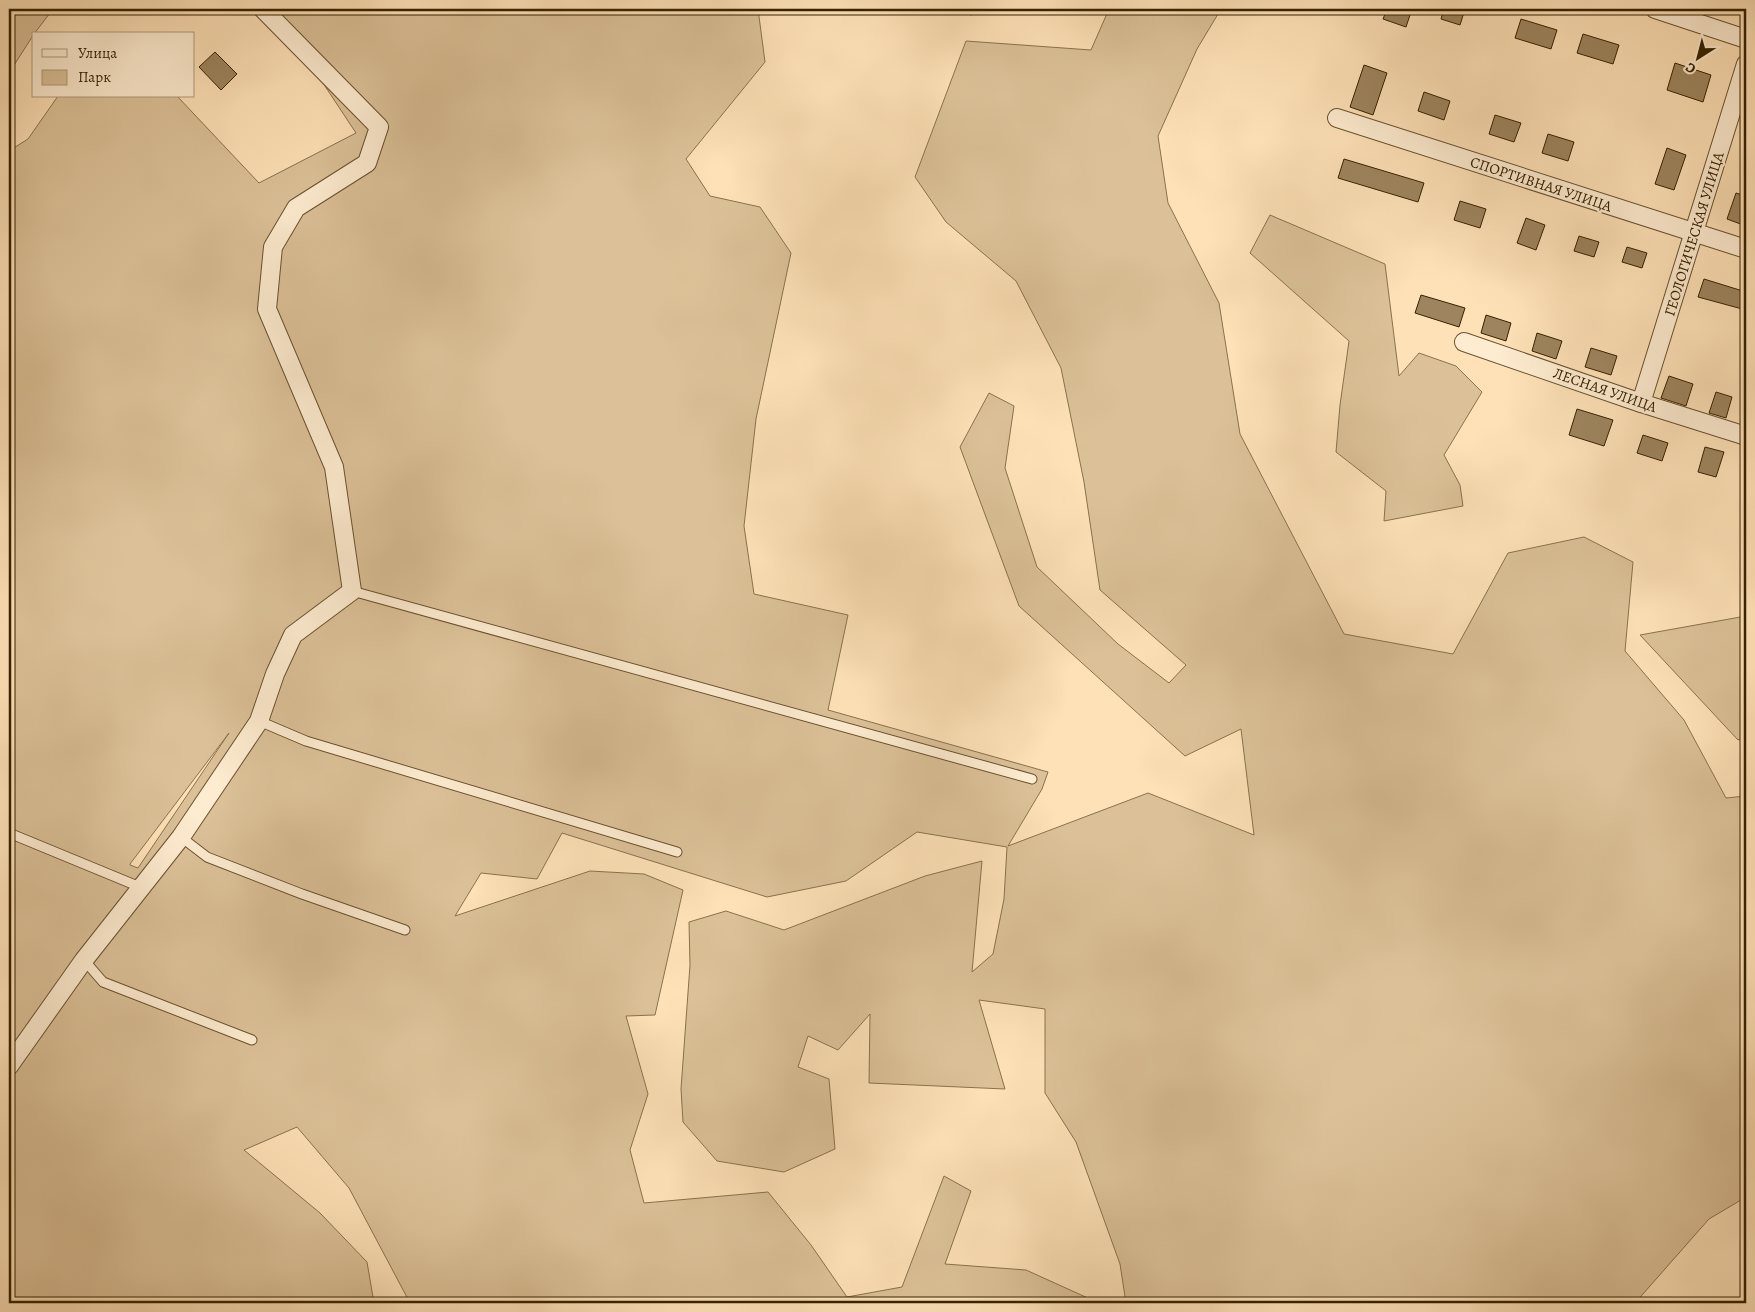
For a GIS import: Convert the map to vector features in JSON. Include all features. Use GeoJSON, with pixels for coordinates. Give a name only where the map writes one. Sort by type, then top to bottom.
{"type":"FeatureCollection","features":[{"type":"Feature","properties":{"kind":"street"},"geometry":{"type":"LineString","coordinates":[[9,1066],[84,960],[181,837],[259,721],[275,674],[293,635],[352,591],[334,467],[267,309],[273,247],[296,208],[367,163],[379,127],[263,9]]}},
{"type":"Feature","properties":{"kind":"street"},"geometry":{"type":"LineString","coordinates":[[1655,9],[1746,38]]}},
{"type":"Feature","properties":{"kind":"street","name":"ГЕОЛОГИЧЕСКАЯ УЛИЦА"},"geometry":{"type":"LineString","coordinates":[[1641,403],[1746,64]]}},
{"type":"Feature","properties":{"kind":"street","name":"СПОРТИВНАЯ УЛИЦА"},"geometry":{"type":"LineString","coordinates":[[1336,118],[1694,234],[1746,249]]}},
{"type":"Feature","properties":{"kind":"street","name":"ЛЕСНАЯ УЛИЦА"},"geometry":{"type":"LineString","coordinates":[[1464,342],[1641,403],[1746,436]]}},
{"type":"Feature","properties":{"kind":"lane"},"geometry":{"type":"LineString","coordinates":[[352,591],[1032,779]]}},
{"type":"Feature","properties":{"kind":"lane"},"geometry":{"type":"LineString","coordinates":[[259,721],[306,741],[677,852]]}},
{"type":"Feature","properties":{"kind":"lane"},"geometry":{"type":"LineString","coordinates":[[9,833],[140,887]]}},
{"type":"Feature","properties":{"kind":"lane"},"geometry":{"type":"LineString","coordinates":[[181,837],[206,856],[302,894],[405,930]]}},
{"type":"Feature","properties":{"kind":"lane"},"geometry":{"type":"LineString","coordinates":[[84,960],[103,982],[252,1040]]}},
{"type":"Feature","properties":{"kind":"green space"},"geometry":{"type":"Polygon","coordinates":[[[9,9],[53,9],[36,32],[32,32],[32,37],[9,73],[9,9]]]}},
{"type":"Feature","properties":{"kind":"green space"},"geometry":{"type":"Polygon","coordinates":[[[274,9],[758,9],[765,62],[686,159],[710,196],[760,207],[791,253],[756,419],[744,526],[754,594],[848,615],[828,710],[1048,772],[1042,789],[1008,846],[1148,793],[1254,835],[1241,729],[1185,756],[1019,606],[960,447],[989,393],[1014,406],[1005,468],[1037,567],[1118,644],[1169,683],[1186,665],[1100,590],[1084,482],[1061,368],[1016,281],[946,222],[915,177],[966,41],[1091,50],[1109,9],[1221,9],[1197,49],[1158,136],[1168,203],[1219,303],[1240,434],[1344,634],[1453,654],[1508,553],[1584,537],[1633,562],[1625,651],[1684,720],[1726,798],[1746,796],[1746,1197],[1709,1219],[1635,1303],[1126,1303],[1120,1264],[1076,1142],[1045,1093],[1045,1009],[979,1000],[1005,1089],[869,1083],[870,1014],[838,1050],[808,1036],[798,1067],[829,1079],[835,1149],[784,1172],[717,1161],[683,1122],[681,1089],[690,965],[689,922],[726,911],[784,930],[925,876],[982,861],[972,972],[993,954],[1004,899],[1007,847],[917,832],[846,881],[767,897],[562,833],[537,879],[481,873],[455,916],[590,871],[644,874],[683,890],[655,1015],[626,1016],[648,1094],[630,1150],[644,1203],[768,1192],[811,1245],[847,1297],[902,1287],[944,1176],[971,1191],[945,1264],[1026,1270],[1090,1299],[1089,1303],[410,1303],[349,1188],[297,1127],[244,1150],[320,1213],[367,1262],[374,1303],[9,1303],[9,151],[28,139],[57,98],[179,98],[259,183],[356,133],[274,9]],[[229,733],[130,864],[138,868],[229,733]]]}},
{"type":"Feature","properties":{"kind":"green space"},"geometry":{"type":"Polygon","coordinates":[[[968,9],[1003,9],[970,15],[968,9]]]}},
{"type":"Feature","properties":{"kind":"green space"},"geometry":{"type":"Polygon","coordinates":[[[1270,215],[1385,264],[1399,376],[1419,353],[1456,366],[1482,392],[1444,455],[1460,485],[1463,506],[1384,521],[1386,491],[1336,452],[1349,341],[1250,253],[1270,215]]]}},
{"type":"Feature","properties":{"kind":"green space"},"geometry":{"type":"Polygon","coordinates":[[[1746,616],[1746,736],[1738,740],[1640,635],[1746,616]]]}},
{"type":"Feature","properties":{"kind":"building"},"geometry":{"type":"Polygon","coordinates":[[[1387,9],[1412,9],[1406,27],[1383,19],[1387,9]]]}},
{"type":"Feature","properties":{"kind":"building"},"geometry":{"type":"Polygon","coordinates":[[[1444,9],[1465,9],[1460,25],[1441,19],[1444,9]]]}},
{"type":"Feature","properties":{"kind":"building"},"geometry":{"type":"Polygon","coordinates":[[[1521,19],[1557,30],[1551,49],[1515,38],[1521,19]]]}},
{"type":"Feature","properties":{"kind":"building"},"geometry":{"type":"Polygon","coordinates":[[[1583,34],[1619,45],[1613,64],[1577,53],[1583,34]]]}},
{"type":"Feature","properties":{"kind":"building"},"geometry":{"type":"Polygon","coordinates":[[[215,52],[237,74],[221,90],[199,67],[215,52]]]}},
{"type":"Feature","properties":{"kind":"building"},"geometry":{"type":"Polygon","coordinates":[[[1675,63],[1711,75],[1703,102],[1667,90],[1675,63]]]}},
{"type":"Feature","properties":{"kind":"building"},"geometry":{"type":"Polygon","coordinates":[[[1364,65],[1387,73],[1373,115],[1350,107],[1364,65]]]}},
{"type":"Feature","properties":{"kind":"building"},"geometry":{"type":"Polygon","coordinates":[[[1424,92],[1450,101],[1444,120],[1418,111],[1424,92]]]}},
{"type":"Feature","properties":{"kind":"building"},"geometry":{"type":"Polygon","coordinates":[[[1495,115],[1521,123],[1514,142],[1489,134],[1495,115]]]}},
{"type":"Feature","properties":{"kind":"building"},"geometry":{"type":"Polygon","coordinates":[[[1548,134],[1574,142],[1568,161],[1542,153],[1548,134]]]}},
{"type":"Feature","properties":{"kind":"building"},"geometry":{"type":"Polygon","coordinates":[[[1667,148],[1686,155],[1674,190],[1655,184],[1667,148]]]}},
{"type":"Feature","properties":{"kind":"building"},"geometry":{"type":"Polygon","coordinates":[[[1344,159],[1424,183],[1418,202],[1338,178],[1344,159]]]}},
{"type":"Feature","properties":{"kind":"building"},"geometry":{"type":"Polygon","coordinates":[[[1736,193],[1746,196],[1746,226],[1727,219],[1736,193]]]}},
{"type":"Feature","properties":{"kind":"building"},"geometry":{"type":"Polygon","coordinates":[[[1460,201],[1486,209],[1480,228],[1454,220],[1460,201]]]}},
{"type":"Feature","properties":{"kind":"building"},"geometry":{"type":"Polygon","coordinates":[[[1526,218],[1545,225],[1536,250],[1517,243],[1526,218]]]}},
{"type":"Feature","properties":{"kind":"building"},"geometry":{"type":"Polygon","coordinates":[[[1579,236],[1599,242],[1594,257],[1574,251],[1579,236]]]}},
{"type":"Feature","properties":{"kind":"building"},"geometry":{"type":"Polygon","coordinates":[[[1627,247],[1647,253],[1642,268],[1622,262],[1627,247]]]}},
{"type":"Feature","properties":{"kind":"building"},"geometry":{"type":"Polygon","coordinates":[[[1704,279],[1746,292],[1746,310],[1698,297],[1704,279]]]}},
{"type":"Feature","properties":{"kind":"building"},"geometry":{"type":"Polygon","coordinates":[[[1421,295],[1465,308],[1459,327],[1415,313],[1421,295]]]}},
{"type":"Feature","properties":{"kind":"building"},"geometry":{"type":"Polygon","coordinates":[[[1486,315],[1511,323],[1506,341],[1481,333],[1486,315]]]}},
{"type":"Feature","properties":{"kind":"building"},"geometry":{"type":"Polygon","coordinates":[[[1537,333],[1562,341],[1556,359],[1532,351],[1537,333]]]}},
{"type":"Feature","properties":{"kind":"building"},"geometry":{"type":"Polygon","coordinates":[[[1591,348],[1617,356],[1611,375],[1585,367],[1591,348]]]}},
{"type":"Feature","properties":{"kind":"building"},"geometry":{"type":"Polygon","coordinates":[[[1669,376],[1693,384],[1686,406],[1661,398],[1669,376]]]}},
{"type":"Feature","properties":{"kind":"building"},"geometry":{"type":"Polygon","coordinates":[[[1716,392],[1732,397],[1726,418],[1709,413],[1716,392]]]}},
{"type":"Feature","properties":{"kind":"building"},"geometry":{"type":"Polygon","coordinates":[[[1577,409],[1613,420],[1604,446],[1569,435],[1577,409]]]}},
{"type":"Feature","properties":{"kind":"building"},"geometry":{"type":"Polygon","coordinates":[[[1643,435],[1668,443],[1662,461],[1637,453],[1643,435]]]}},
{"type":"Feature","properties":{"kind":"building"},"geometry":{"type":"Polygon","coordinates":[[[1705,447],[1724,452],[1716,477],[1698,472],[1705,447]]]}}]}
